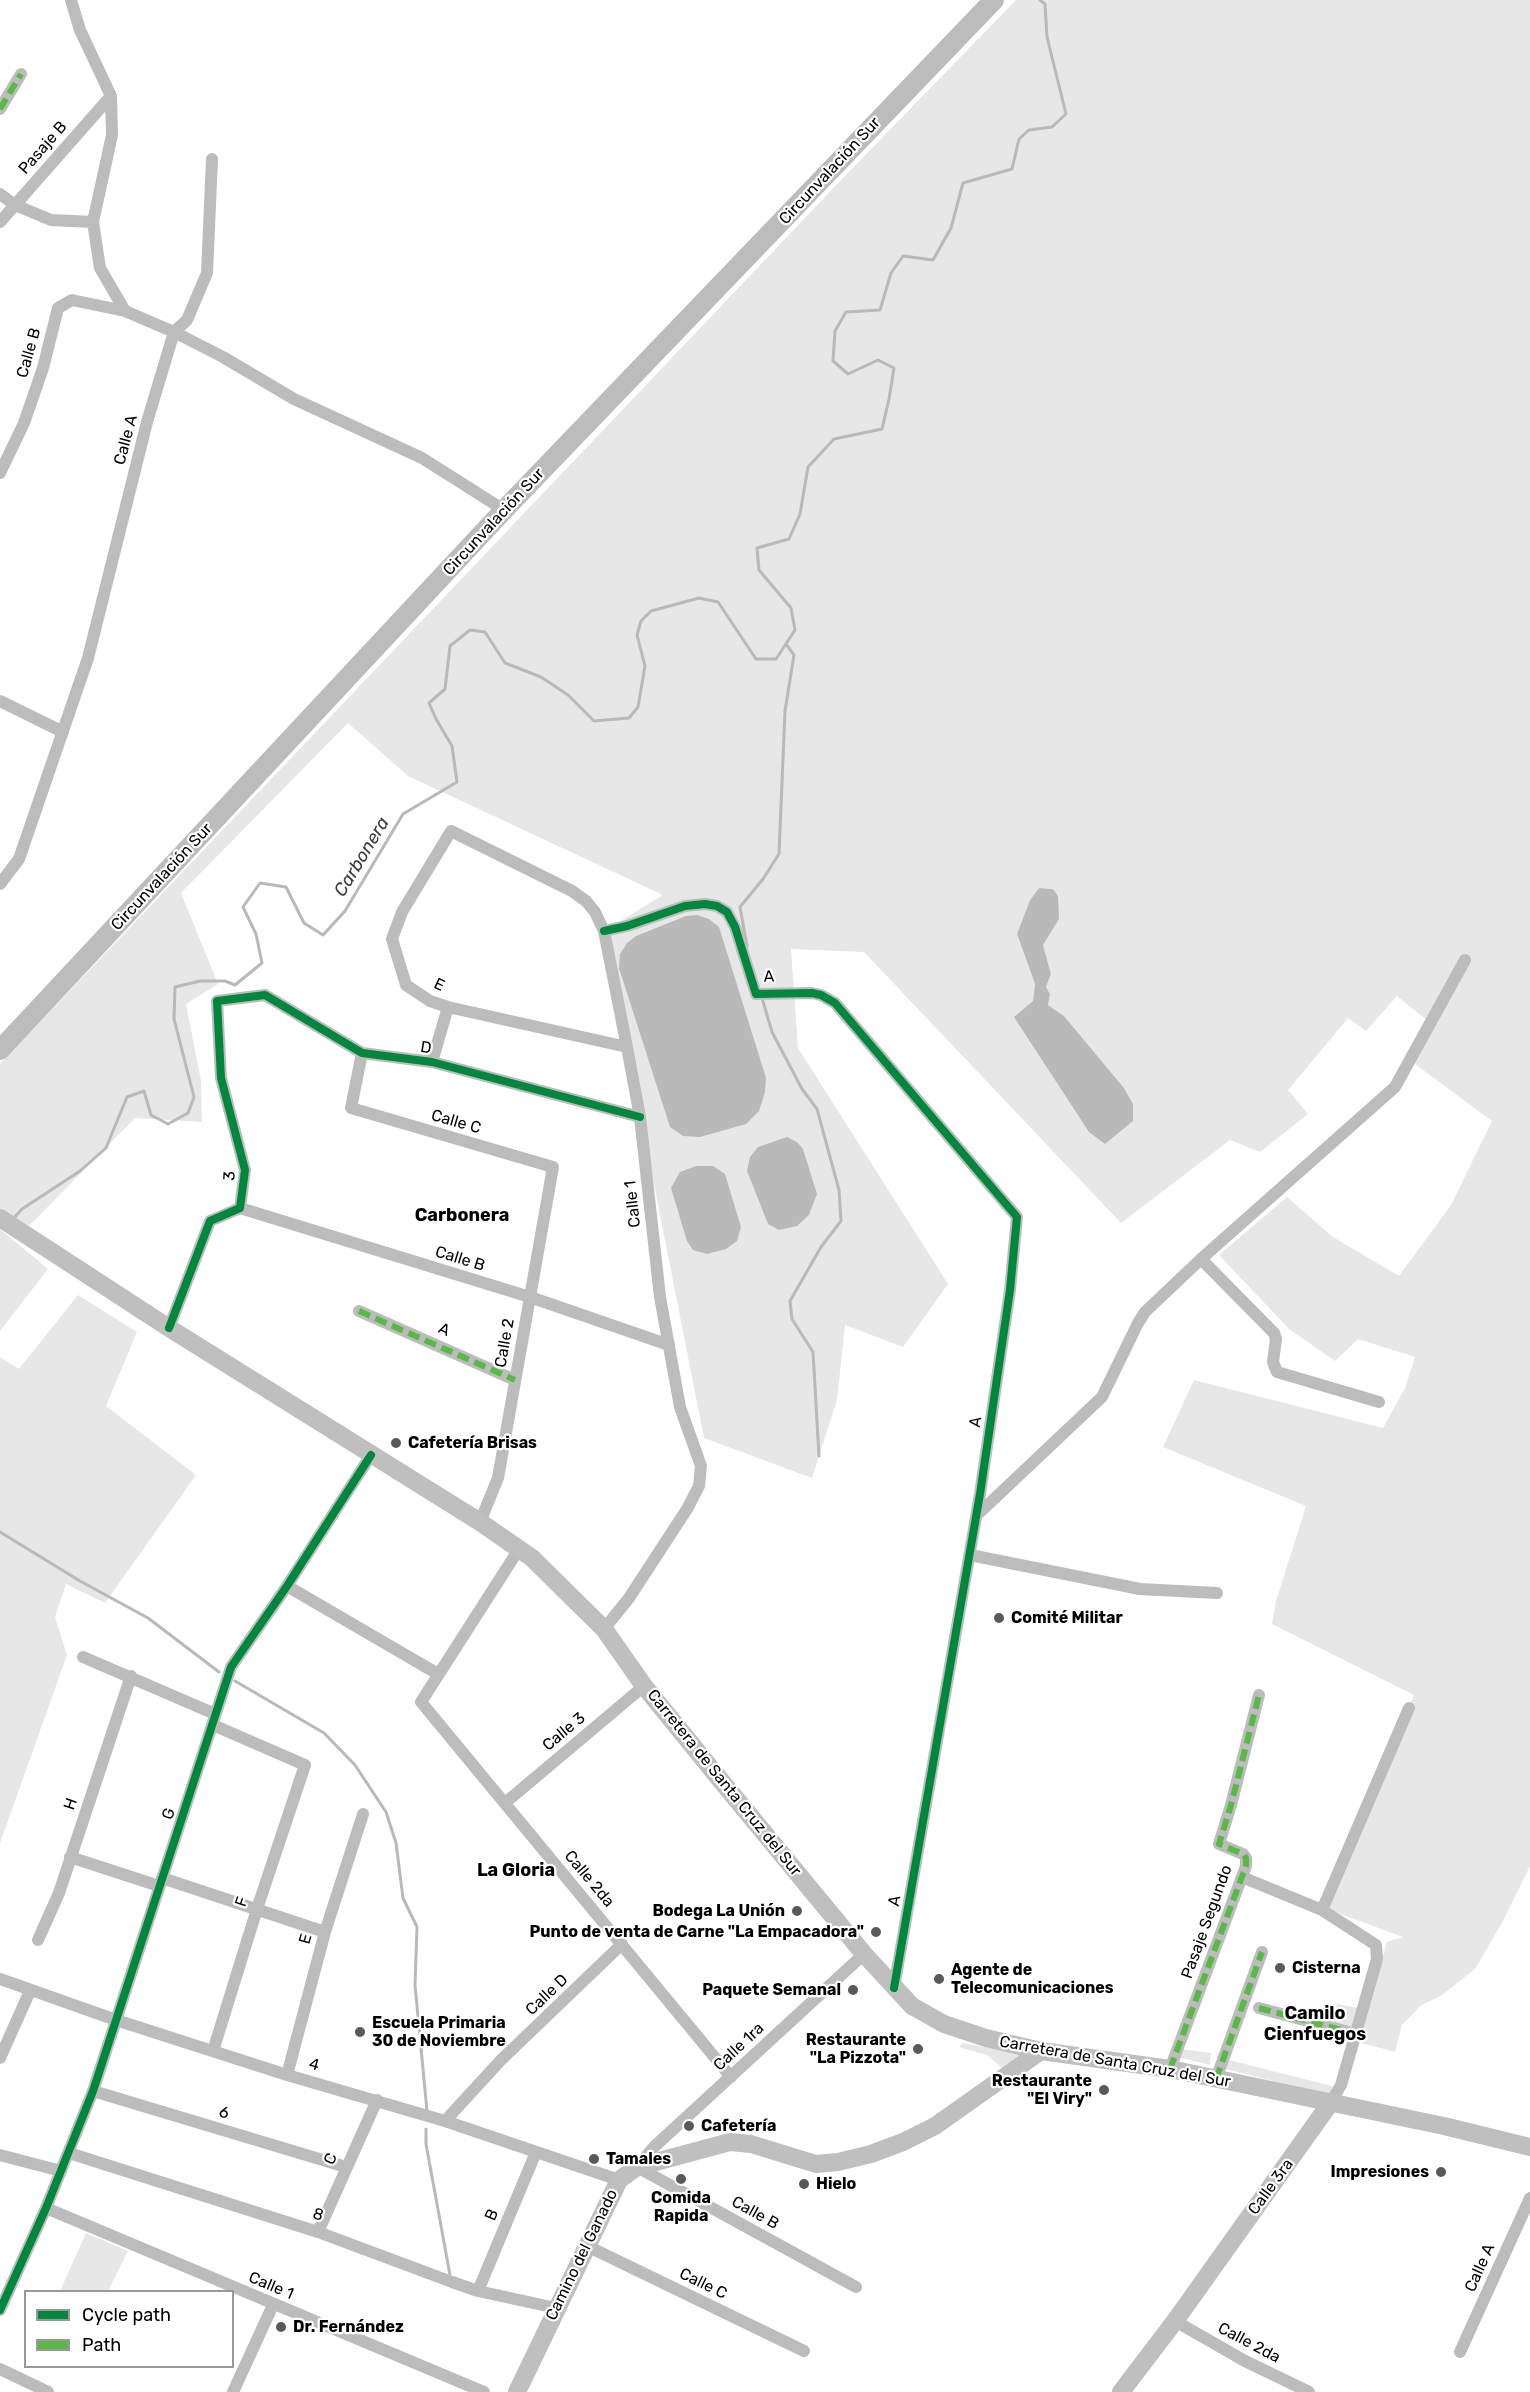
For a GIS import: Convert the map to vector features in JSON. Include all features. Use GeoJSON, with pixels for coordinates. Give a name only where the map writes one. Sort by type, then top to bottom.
{"type":"FeatureCollection","features":[{"type":"Feature","properties":{"kind":"main road","name":"Circunvalación Sur"},"geometry":{"type":"LineString","coordinates":[[0,1050],[504,510],[994,0]]}},
{"type":"Feature","properties":{"kind":"main road","name":"Carretera de Santa Cruz del Sur"},"geometry":{"type":"LineString","coordinates":[[5,1222],[370,1455],[480,1522],[532,1558],[603,1629],[644,1686],[864,1954],[912,2006],[944,2024],[986,2038],[1041,2051],[1170,2069],[1444,2126],[1530,2147]]}},
{"type":"Feature","properties":{"kind":"main road","name":"Camino del Ganado"},"geometry":{"type":"LineString","coordinates":[[518,2392],[556,2308],[619,2180],[638,2167],[730,2142],[751,2144],[816,2164],[838,2162],[871,2154],[935,2126],[1041,2051]]}},
{"type":"Feature","properties":{"kind":"main road","name":"Calle 3ra"},"geometry":{"type":"LineString","coordinates":[[1121,2392],[1175,2321],[1331,2102]]}},
{"type":"Feature","properties":{"kind":"street"},"geometry":{"type":"LineString","coordinates":[[71,0],[80,30],[111,96],[112,135],[93,222],[100,268],[125,311],[174,332],[223,357],[294,399],[422,458],[504,510]]}},
{"type":"Feature","properties":{"kind":"street"},"geometry":{"type":"LineString","coordinates":[[0,109],[21,74]]}},
{"type":"Feature","properties":{"kind":"street","name":"Pasaje B"},"geometry":{"type":"LineString","coordinates":[[0,222],[111,96]]}},
{"type":"Feature","properties":{"kind":"street","name":"Calle A"},"geometry":{"type":"LineString","coordinates":[[0,884],[19,859],[88,658],[147,422],[174,332],[187,320],[207,273],[212,159]]}},
{"type":"Feature","properties":{"kind":"street"},"geometry":{"type":"LineString","coordinates":[[0,194],[15,204],[51,220],[93,222]]}},
{"type":"Feature","properties":{"kind":"street","name":"Calle B"},"geometry":{"type":"LineString","coordinates":[[0,473],[24,423],[43,368],[58,308],[72,300],[125,311]]}},
{"type":"Feature","properties":{"kind":"street"},"geometry":{"type":"LineString","coordinates":[[0,701],[63,732]]}},
{"type":"Feature","properties":{"kind":"street","name":"Calle 1"},"geometry":{"type":"LineString","coordinates":[[451,831],[572,891],[595,912],[604,931],[627,1047],[640,1117],[660,1298],[680,1407],[701,1466],[699,1486],[687,1509],[658,1555],[603,1629]]}},
{"type":"Feature","properties":{"kind":"street","name":"E"},"geometry":{"type":"LineString","coordinates":[[451,831],[402,912],[392,939],[406,985],[430,1001],[448,1007],[627,1047]]}},
{"type":"Feature","properties":{"kind":"street","name":"A"},"geometry":{"type":"LineString","coordinates":[[604,931],[627,926],[685,906],[705,904],[717,906],[727,912],[735,927],[756,994],[812,993],[835,1003],[1017,1216],[1010,1290],[977,1515],[894,1988]]}},
{"type":"Feature","properties":{"kind":"street"},"geometry":{"type":"LineString","coordinates":[[977,1515],[1102,1397],[1137,1323],[1145,1312],[1201,1259],[1395,1087],[1465,960]]}},
{"type":"Feature","properties":{"kind":"street","name":"D"},"geometry":{"type":"LineString","coordinates":[[218,1001],[265,995],[362,1053],[432,1062],[640,1117]]}},
{"type":"Feature","properties":{"kind":"street","name":"3"},"geometry":{"type":"LineString","coordinates":[[218,1001],[221,1078],[245,1170],[240,1208]]}},
{"type":"Feature","properties":{"kind":"street"},"geometry":{"type":"LineString","coordinates":[[432,1062],[448,1007]]}},
{"type":"Feature","properties":{"kind":"street","name":"Calle C"},"geometry":{"type":"LineString","coordinates":[[362,1053],[351,1108],[553,1167]]}},
{"type":"Feature","properties":{"kind":"street","name":"Calle 2"},"geometry":{"type":"LineString","coordinates":[[480,1522],[498,1478],[553,1167]]}},
{"type":"Feature","properties":{"kind":"street"},"geometry":{"type":"LineString","coordinates":[[169,1328],[210,1221],[240,1208]]}},
{"type":"Feature","properties":{"kind":"street","name":"Calle B"},"geometry":{"type":"LineString","coordinates":[[240,1208],[530,1297],[669,1345]]}},
{"type":"Feature","properties":{"kind":"street"},"geometry":{"type":"LineString","coordinates":[[1201,1259],[1274,1334],[1276,1339],[1273,1362],[1277,1372],[1379,1402]]}},
{"type":"Feature","properties":{"kind":"street","name":"A"},"geometry":{"type":"LineString","coordinates":[[359,1311],[515,1380]]}},
{"type":"Feature","properties":{"kind":"street","name":"G"},"geometry":{"type":"LineString","coordinates":[[0,2310],[46,2208],[93,2091],[231,1667],[287,1586],[370,1455]]}},
{"type":"Feature","properties":{"kind":"street"},"geometry":{"type":"LineString","coordinates":[[287,1586],[438,1674],[519,1549]]}},
{"type":"Feature","properties":{"kind":"street"},"geometry":{"type":"LineString","coordinates":[[970,1555],[1140,1589],[1217,1593]]}},
{"type":"Feature","properties":{"kind":"street"},"geometry":{"type":"LineString","coordinates":[[83,1657],[131,1676],[214,1719]]}},
{"type":"Feature","properties":{"kind":"street","name":"Calle 2da"},"geometry":{"type":"LineString","coordinates":[[438,1674],[422,1702],[731,2077]]}},
{"type":"Feature","properties":{"kind":"street","name":"H"},"geometry":{"type":"LineString","coordinates":[[38,1940],[70,1857],[131,1676]]}},
{"type":"Feature","properties":{"kind":"street","name":"Calle 3"},"geometry":{"type":"LineString","coordinates":[[505,1803],[644,1686]]}},
{"type":"Feature","properties":{"kind":"street","name":"Pasaje Segundo"},"geometry":{"type":"LineString","coordinates":[[1170,2069],[1246,1866],[1246,1858],[1243,1854],[1219,1844],[1259,1695]]}},
{"type":"Feature","properties":{"kind":"street"},"geometry":{"type":"LineString","coordinates":[[1242,1877],[1323,1910],[1409,1708]]}},
{"type":"Feature","properties":{"kind":"street","name":"F"},"geometry":{"type":"LineString","coordinates":[[213,2050],[305,1766],[214,1719]]}},
{"type":"Feature","properties":{"kind":"street","name":"E"},"geometry":{"type":"LineString","coordinates":[[287,2075],[325,1932],[363,1814]]}},
{"type":"Feature","properties":{"kind":"street"},"geometry":{"type":"LineString","coordinates":[[70,1857],[257,1909],[325,1932]]}},
{"type":"Feature","properties":{"kind":"street","name":"Calle 3ra"},"geometry":{"type":"LineString","coordinates":[[1323,1910],[1376,1945],[1377,1959],[1341,2085],[1331,2102]]}},
{"type":"Feature","properties":{"kind":"street","name":"Calle D"},"geometry":{"type":"LineString","coordinates":[[445,2121],[501,2060],[622,1944]]}},
{"type":"Feature","properties":{"kind":"street"},"geometry":{"type":"LineString","coordinates":[[1216,2079],[1262,1952]]}},
{"type":"Feature","properties":{"kind":"street","name":"Calle 1ra"},"geometry":{"type":"LineString","coordinates":[[638,2167],[655,2146],[864,1954]]}},
{"type":"Feature","properties":{"kind":"street","name":"4"},"geometry":{"type":"LineString","coordinates":[[0,1979],[116,2020],[287,2075],[445,2121],[619,2180]]}},
{"type":"Feature","properties":{"kind":"street"},"geometry":{"type":"LineString","coordinates":[[0,2058],[30,1991]]}},
{"type":"Feature","properties":{"kind":"street"},"geometry":{"type":"LineString","coordinates":[[1259,2007],[1356,2034]]}},
{"type":"Feature","properties":{"kind":"street","name":"6"},"geometry":{"type":"LineString","coordinates":[[93,2091],[346,2167]]}},
{"type":"Feature","properties":{"kind":"street","name":"C"},"geometry":{"type":"LineString","coordinates":[[318,2232],[377,2100]]}},
{"type":"Feature","properties":{"kind":"street","name":"B"},"geometry":{"type":"LineString","coordinates":[[478,2291],[536,2152]]}},
{"type":"Feature","properties":{"kind":"street","name":"8"},"geometry":{"type":"LineString","coordinates":[[69,2153],[318,2232],[478,2291],[556,2308]]}},
{"type":"Feature","properties":{"kind":"street"},"geometry":{"type":"LineString","coordinates":[[0,2155],[61,2171]]}},
{"type":"Feature","properties":{"kind":"street","name":"Calle B"},"geometry":{"type":"LineString","coordinates":[[638,2167],[856,2287]]}},
{"type":"Feature","properties":{"kind":"street","name":"Calle A"},"geometry":{"type":"LineString","coordinates":[[1460,2352],[1530,2198]]}},
{"type":"Feature","properties":{"kind":"street","name":"Calle 1"},"geometry":{"type":"LineString","coordinates":[[46,2208],[484,2392]]}},
{"type":"Feature","properties":{"kind":"street","name":"Calle C"},"geometry":{"type":"LineString","coordinates":[[587,2246],[804,2351]]}},
{"type":"Feature","properties":{"kind":"street"},"geometry":{"type":"LineString","coordinates":[[233,2392],[273,2305]]}},
{"type":"Feature","properties":{"kind":"street","name":"Calle 2da"},"geometry":{"type":"LineString","coordinates":[[1175,2321],[1245,2361],[1309,2392]]}},
{"type":"Feature","properties":{"kind":"street"},"geometry":{"type":"LineString","coordinates":[[0,2369],[48,2392]]}},
{"type":"Feature","properties":{"kind":"shaded area"},"geometry":{"type":"Polygon","coordinates":[[[1016,0],[1530,0],[1530,1866],[1503,1921],[1475,1969],[1442,1995],[1420,2006],[1402,2025],[1395,2052],[1358,2042],[1387,1942],[1403,1937],[1327,1909],[1414,1695],[1272,1624],[1276,1601],[1306,1506],[1163,1447],[1194,1380],[1383,1428],[1405,1388],[1415,1357],[1358,1339],[1335,1361],[1289,1329],[1219,1255],[1287,1197],[1333,1237],[1399,1276],[1451,1205],[1492,1121],[1415,1064],[1429,1022],[1397,996],[1366,1031],[1348,1018],[1288,1090],[1308,1114],[1260,1152],[1230,1140],[1121,1223],[864,952],[791,949],[798,1048],[948,1284],[903,1347],[845,1325],[837,1400],[812,1478],[704,1438],[604,931],[663,895],[408,776],[348,723],[181,893],[218,984],[186,1004],[201,1081],[202,1122],[135,1118],[27,1228],[0,1212],[0,1064],[842,179],[1016,0]],[[1039,888],[1030,900],[1017,934],[1035,984],[1033,1002],[1133,1104],[1124,1088],[1064,1016],[1048,1005],[1050,994],[1046,987],[1051,974],[1043,945],[1059,919],[1053,889],[1039,888]]]}},
{"type":"Feature","properties":{"kind":"shaded area"},"geometry":{"type":"Polygon","coordinates":[[[1039,888],[1053,889],[1058,896],[1059,919],[1043,945],[1051,974],[1046,987],[1050,994],[1048,1005],[1064,1016],[1124,1088],[1133,1104],[1133,1121],[1105,1144],[1089,1132],[1014,1017],[1033,1001],[1035,984],[1017,934],[1030,900],[1039,888]]]}},
{"type":"Feature","properties":{"kind":"shaded area"},"geometry":{"type":"Polygon","coordinates":[[[697,915],[709,919],[719,927],[766,1078],[765,1092],[759,1111],[746,1124],[700,1137],[683,1136],[670,1127],[619,968],[620,954],[627,943],[636,936],[686,916],[697,915]]]}},
{"type":"Feature","properties":{"kind":"shaded area"},"geometry":{"type":"Polygon","coordinates":[[[787,1137],[797,1142],[803,1149],[817,1194],[809,1215],[797,1226],[779,1230],[768,1224],[747,1171],[750,1157],[758,1147],[787,1137]]]}},
{"type":"Feature","properties":{"kind":"shaded area"},"geometry":{"type":"Polygon","coordinates":[[[696,1166],[713,1166],[725,1174],[741,1227],[737,1241],[726,1249],[707,1254],[693,1250],[687,1241],[671,1188],[680,1172],[696,1166]]]}},
{"type":"Feature","properties":{"kind":"shaded area"},"geometry":{"type":"Polygon","coordinates":[[[0,1229],[48,1269],[0,1331],[0,1229]]]}},
{"type":"Feature","properties":{"kind":"shaded area"},"geometry":{"type":"Polygon","coordinates":[[[78,1295],[137,1332],[106,1406],[196,1475],[105,1603],[66,1584],[55,1617],[67,1655],[0,1843],[0,1357],[19,1369],[78,1295]]]}},
{"type":"Feature","properties":{"kind":"shaded area"},"geometry":{"type":"Polygon","coordinates":[[[1337,2004],[1363,2009],[1356,2034],[1331,2027],[1337,2004]]]}},
{"type":"Feature","properties":{"kind":"shaded area"},"geometry":{"type":"Polygon","coordinates":[[[962,2043],[1023,2054],[1002,2068],[987,2055],[959,2047],[962,2043]]]}},
{"type":"Feature","properties":{"kind":"shaded area"},"geometry":{"type":"Polygon","coordinates":[[[1181,2049],[1211,2053],[1210,2065],[1181,2058],[1181,2049]]]}},
{"type":"Feature","properties":{"kind":"shaded area"},"geometry":{"type":"Polygon","coordinates":[[[1225,2059],[1332,2086],[1330,2095],[1221,2068],[1225,2059]]]}},
{"type":"Feature","properties":{"kind":"shaded area"},"geometry":{"type":"Polygon","coordinates":[[[86,2233],[128,2251],[108,2290],[60,2290],[86,2233]]]}},
{"type":"Feature","properties":{"kind":"waterway","name":"Carbonera"},"geometry":{"type":"LineString","coordinates":[[14,1218],[22,1209],[80,1171],[106,1148],[127,1097],[144,1091],[151,1115],[168,1124],[188,1113],[194,1097],[174,1019],[175,987],[200,981],[225,981],[235,985],[262,963],[256,934],[243,907],[260,883],[286,887],[304,923],[323,935],[345,911],[403,814],[457,782],[452,746],[429,703],[445,689],[450,646],[470,630],[485,632],[505,663],[541,677],[568,695],[594,721],[629,718],[638,707],[645,666],[637,635],[641,621],[651,611],[699,598],[718,602],[756,659],[776,659],[795,630],[791,608],[759,570],[757,548],[789,539],[800,514],[808,467],[834,439],[882,429],[889,399],[894,368],[878,360],[848,374],[833,361],[835,331],[846,312],[880,310],[891,273],[903,256],[933,260],[951,228],[963,183],[1012,169],[1019,139],[1029,130],[1052,127],[1066,114],[1047,37],[1045,4],[1040,0]]}},
{"type":"Feature","properties":{"kind":"waterway"},"geometry":{"type":"LineString","coordinates":[[747,946],[740,907],[763,879],[779,854],[785,711],[794,655],[786,644]]}},
{"type":"Feature","properties":{"kind":"waterway"},"geometry":{"type":"LineString","coordinates":[[762,998],[772,1032],[802,1089],[817,1109],[839,1190],[841,1221],[821,1247],[790,1301],[792,1319],[813,1352],[819,1456]]}},
{"type":"Feature","properties":{"kind":"waterway"},"geometry":{"type":"LineString","coordinates":[[0,1532],[80,1581],[148,1618],[219,1672]]}},
{"type":"Feature","properties":{"kind":"waterway"},"geometry":{"type":"LineString","coordinates":[[235,1681],[324,1733],[355,1765],[386,1812],[396,1843],[403,1898],[417,1927],[415,1985],[427,2111]]}},
{"type":"Feature","properties":{"kind":"waterway"},"geometry":{"type":"LineString","coordinates":[[426,2129],[426,2144],[450,2275]]}},
{"type":"Feature","properties":{"kind":"marked path"},"geometry":{"type":"LineString","coordinates":[[0,109],[21,74]]}},
{"type":"Feature","properties":{"kind":"marked path"},"geometry":{"type":"LineString","coordinates":[[359,1311],[515,1380]]}},
{"type":"Feature","properties":{"kind":"marked path"},"geometry":{"type":"LineString","coordinates":[[1170,2069],[1246,1866],[1246,1858],[1243,1854],[1219,1844],[1259,1695]]}},
{"type":"Feature","properties":{"kind":"marked path"},"geometry":{"type":"LineString","coordinates":[[1216,2079],[1262,1952]]}},
{"type":"Feature","properties":{"kind":"marked path"},"geometry":{"type":"LineString","coordinates":[[1259,2008],[1356,2034]]}},
{"type":"Feature","properties":{"kind":"cycle path"},"geometry":{"type":"LineString","coordinates":[[604,931],[627,926],[685,906],[705,904],[717,906],[727,912],[735,927],[756,994],[812,993],[835,1003],[1017,1217],[1010,1290],[980,1494],[894,1988]]}},
{"type":"Feature","properties":{"kind":"cycle path"},"geometry":{"type":"LineString","coordinates":[[169,1328],[210,1221],[240,1208],[245,1170],[221,1078],[217,1001],[265,995],[362,1053],[432,1062],[640,1117]]}},
{"type":"Feature","properties":{"kind":"cycle path"},"geometry":{"type":"LineString","coordinates":[[0,2310],[46,2208],[93,2091],[231,1667],[287,1586],[371,1455]]}},
{"type":"Feature","properties":{"kind":"place","name":"Cafetería Brisas"},"geometry":{"type":"Point","coordinates":[396,1443]}},
{"type":"Feature","properties":{"kind":"place","name":"Comité Militar"},"geometry":{"type":"Point","coordinates":[999,1618]}},
{"type":"Feature","properties":{"kind":"place","name":"Bodega La Unión"},"geometry":{"type":"Point","coordinates":[797,1911]}},
{"type":"Feature","properties":{"kind":"place","name":"Punto de venta de Carne \"La Empacadora\""},"geometry":{"type":"Point","coordinates":[876,1932]}},
{"type":"Feature","properties":{"kind":"place","name":"Cisterna"},"geometry":{"type":"Point","coordinates":[1280,1968]}},
{"type":"Feature","properties":{"kind":"place","name":"Agente de Telecomunicaciones"},"geometry":{"type":"Point","coordinates":[939,1979]}},
{"type":"Feature","properties":{"kind":"place","name":"Paquete Semanal"},"geometry":{"type":"Point","coordinates":[853,1990]}},
{"type":"Feature","properties":{"kind":"place","name":"Escuela Primaria 30 de Noviembre"},"geometry":{"type":"Point","coordinates":[360,2032]}},
{"type":"Feature","properties":{"kind":"place","name":"Restaurante \"La Pizzota\""},"geometry":{"type":"Point","coordinates":[918,2049]}},
{"type":"Feature","properties":{"kind":"place","name":"Restaurante \"El Viry\""},"geometry":{"type":"Point","coordinates":[1104,2090]}},
{"type":"Feature","properties":{"kind":"place","name":"Cafetería"},"geometry":{"type":"Point","coordinates":[689,2126]}},
{"type":"Feature","properties":{"kind":"place","name":"Tamales"},"geometry":{"type":"Point","coordinates":[594,2159]}},
{"type":"Feature","properties":{"kind":"place","name":"Impresiones"},"geometry":{"type":"Point","coordinates":[1441,2172]}},
{"type":"Feature","properties":{"kind":"place","name":"Comida Rapida"},"geometry":{"type":"Point","coordinates":[681,2179]}},
{"type":"Feature","properties":{"kind":"place","name":"Hielo"},"geometry":{"type":"Point","coordinates":[804,2184]}},
{"type":"Feature","properties":{"kind":"place","name":"Dr. Fernández"},"geometry":{"type":"Point","coordinates":[281,2327]}},
{"type":"Feature","properties":{"kind":"district","name":"Carbonera"},"geometry":{"type":"Point","coordinates":[462,1216]}},
{"type":"Feature","properties":{"kind":"district","name":"La Gloria"},"geometry":{"type":"Point","coordinates":[516,1871]}},
{"type":"Feature","properties":{"kind":"district","name":"Camilo Cienfuegos"},"geometry":{"type":"Point","coordinates":[1315,2024]}}]}
